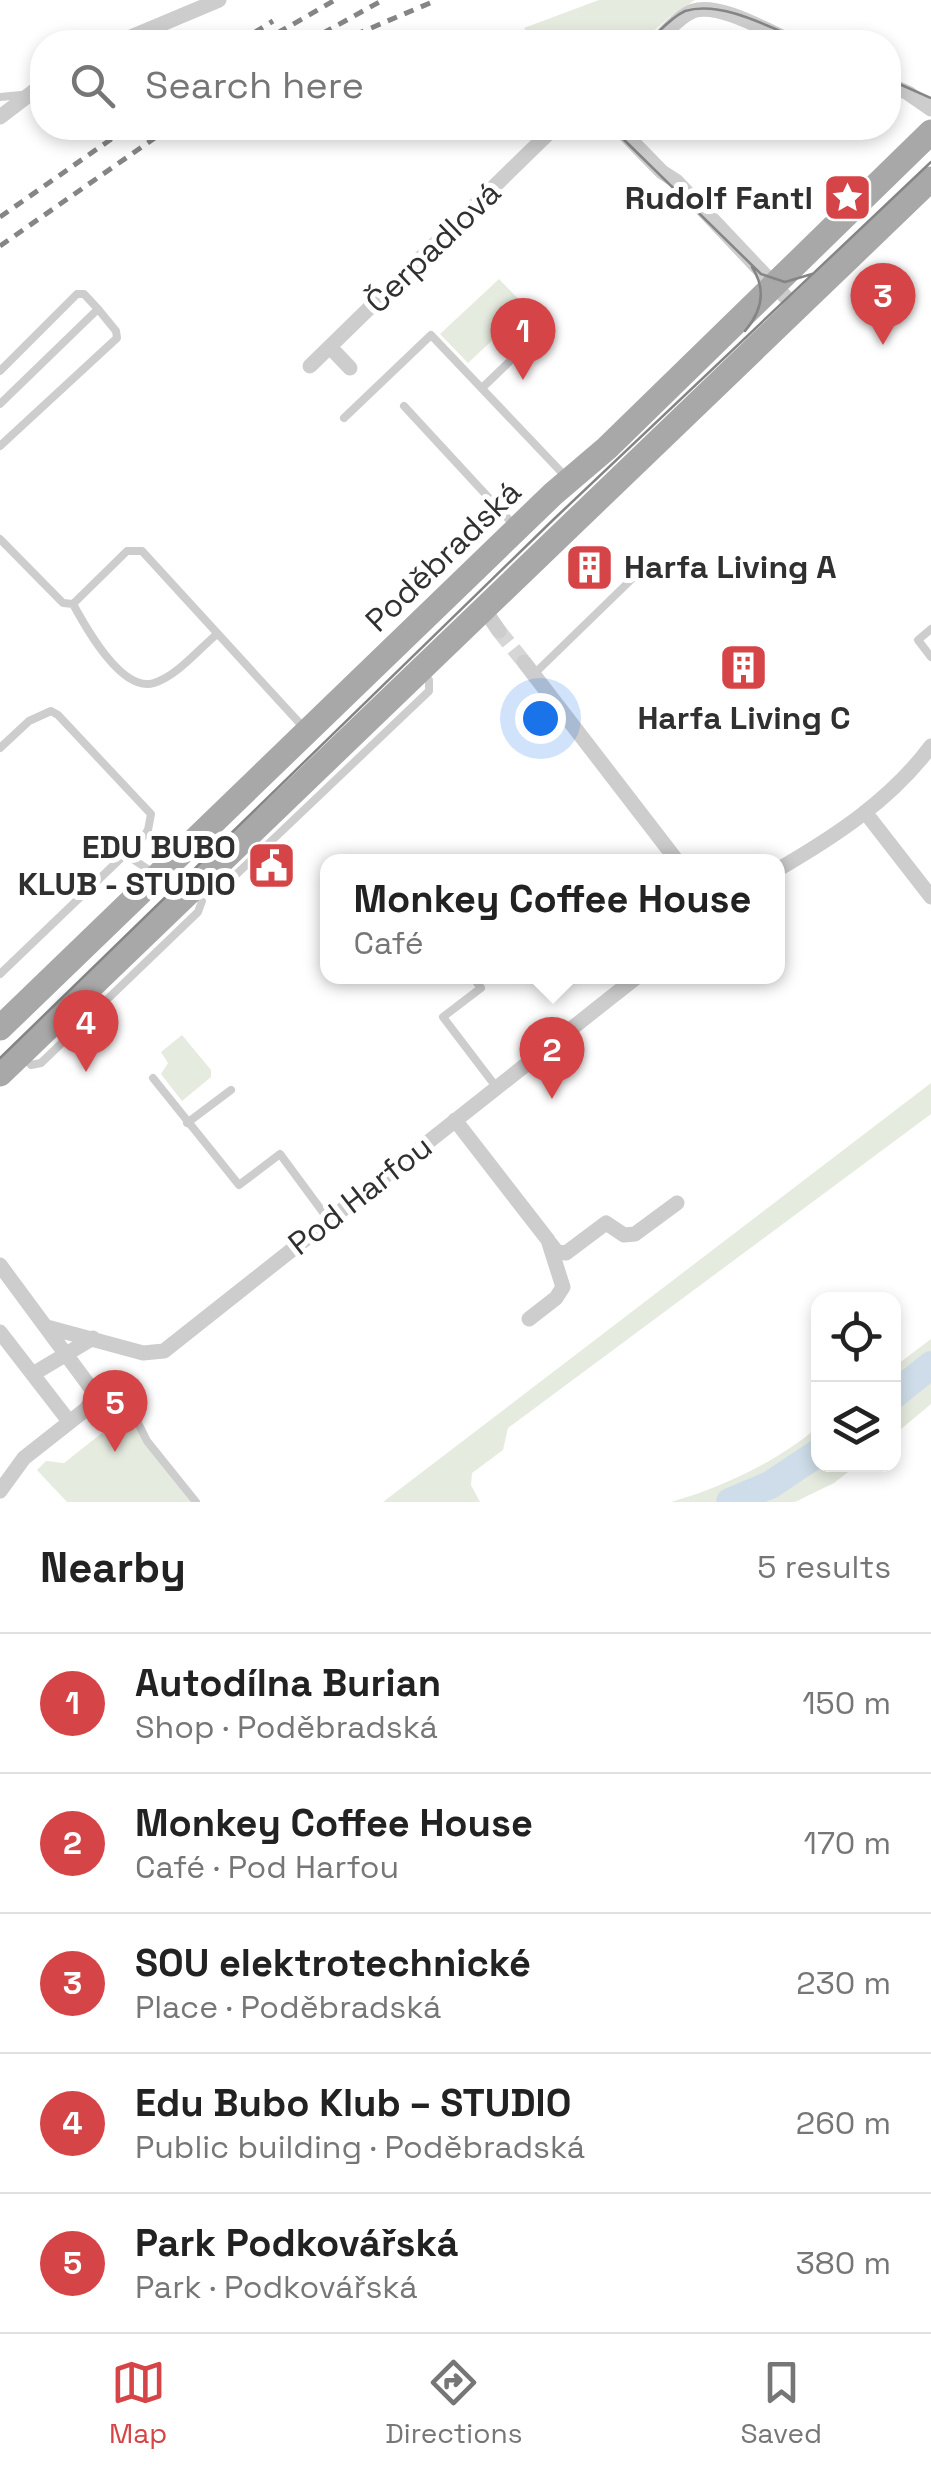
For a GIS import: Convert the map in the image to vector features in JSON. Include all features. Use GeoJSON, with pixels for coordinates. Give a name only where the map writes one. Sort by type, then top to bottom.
{"type":"FeatureCollection","features":[{"type":"Feature","properties":{"kind":"main road","name":"Poděbradská"},"geometry":{"type":"LineString","coordinates":[[0,1028],[776,286],[931,132]]}},
{"type":"Feature","properties":{"kind":"main road","name":"Poděbradská"},"geometry":{"type":"LineString","coordinates":[[0,1074],[931,178]]}},
{"type":"Feature","properties":{"kind":"street"},"geometry":{"type":"LineString","coordinates":[[148,30],[220,0]]}},
{"type":"Feature","properties":{"kind":"street"},"geometry":{"type":"LineString","coordinates":[[668,30],[681,18],[704,9],[765,30]]}},
{"type":"Feature","properties":{"kind":"street"},"geometry":{"type":"LineString","coordinates":[[901,90],[931,109]]}},
{"type":"Feature","properties":{"kind":"street"},"geometry":{"type":"LineString","coordinates":[[0,116],[30,92]]}},
{"type":"Feature","properties":{"kind":"street","name":"Čerpadlová"},"geometry":{"type":"LineString","coordinates":[[310,366],[542,140]]}},
{"type":"Feature","properties":{"kind":"street"},"geometry":{"type":"LineString","coordinates":[[631,140],[676,181],[796,308]]}},
{"type":"Feature","properties":{"kind":"street"},"geometry":{"type":"LineString","coordinates":[[330,346],[350,368]]}},
{"type":"Feature","properties":{"kind":"street"},"geometry":{"type":"LineString","coordinates":[[484,609],[499,631]]}},
{"type":"Feature","properties":{"kind":"street"},"geometry":{"type":"LineString","coordinates":[[529,668],[672,854]]}},
{"type":"Feature","properties":{"kind":"street"},"geometry":{"type":"LineString","coordinates":[[785,866],[865,812],[915,767],[931,746]]}},
{"type":"Feature","properties":{"kind":"street"},"geometry":{"type":"LineString","coordinates":[[865,812],[931,897]]}},
{"type":"Feature","properties":{"kind":"street","name":"Pod Harfou"},"geometry":{"type":"LineString","coordinates":[[47,1327],[143,1353],[164,1351],[628,984]]}},
{"type":"Feature","properties":{"kind":"street"},"geometry":{"type":"LineString","coordinates":[[455,1120],[561,1253],[606,1224],[624,1234],[635,1234],[677,1203]]}},
{"type":"Feature","properties":{"kind":"street"},"geometry":{"type":"LineString","coordinates":[[530,1319],[563,1288],[548,1240]]}},
{"type":"Feature","properties":{"kind":"street"},"geometry":{"type":"LineString","coordinates":[[0,1265],[92,1391],[92,1402],[24,1458],[0,1491]]}},
{"type":"Feature","properties":{"kind":"street"},"geometry":{"type":"LineString","coordinates":[[0,1332],[68,1420]]}},
{"type":"Feature","properties":{"kind":"street"},"geometry":{"type":"LineString","coordinates":[[33,1374],[93,1338]]}},
{"type":"Feature","properties":{"kind":"lane"},"geometry":{"type":"LineString","coordinates":[[0,97],[26,95]]}},
{"type":"Feature","properties":{"kind":"lane"},"geometry":{"type":"LineString","coordinates":[[0,371],[78,294],[84,294],[116,330],[117,338],[0,446]]}},
{"type":"Feature","properties":{"kind":"lane"},"geometry":{"type":"LineString","coordinates":[[0,404],[98,309]]}},
{"type":"Feature","properties":{"kind":"lane"},"geometry":{"type":"LineString","coordinates":[[344,418],[430,335],[570,480]]}},
{"type":"Feature","properties":{"kind":"lane"},"geometry":{"type":"LineString","coordinates":[[482,388],[531,341]]}},
{"type":"Feature","properties":{"kind":"lane"},"geometry":{"type":"LineString","coordinates":[[404,406],[518,529]]}},
{"type":"Feature","properties":{"kind":"lane"},"geometry":{"type":"LineString","coordinates":[[0,539],[64,604],[73,604],[126,551],[142,551],[309,732]]}},
{"type":"Feature","properties":{"kind":"lane"},"geometry":{"type":"LineString","coordinates":[[529,668],[637,574]]}},
{"type":"Feature","properties":{"kind":"lane"},"geometry":{"type":"LineString","coordinates":[[73,604],[123,676],[140,684],[154,683],[172,672],[217,634]]}},
{"type":"Feature","properties":{"kind":"lane"},"geometry":{"type":"LineString","coordinates":[[931,630],[918,640],[931,656]]}},
{"type":"Feature","properties":{"kind":"lane"},"geometry":{"type":"LineString","coordinates":[[0,748],[37,715],[51,711],[58,714],[152,814],[148,830],[0,974]]}},
{"type":"Feature","properties":{"kind":"lane"},"geometry":{"type":"LineString","coordinates":[[125,854],[144,870],[161,876]]}},
{"type":"Feature","properties":{"kind":"lane"},"geometry":{"type":"LineString","coordinates":[[478,984],[481,988],[443,1017],[497,1088]]}},
{"type":"Feature","properties":{"kind":"lane"},"geometry":{"type":"LineString","coordinates":[[153,1078],[239,1185],[280,1154],[328,1219]]}},
{"type":"Feature","properties":{"kind":"lane"},"geometry":{"type":"LineString","coordinates":[[187,1123],[231,1090]]}},
{"type":"Feature","properties":{"kind":"lane"},"geometry":{"type":"LineString","coordinates":[[92,1402],[116,1399],[136,1418],[147,1441],[196,1502]]}},
{"type":"Feature","properties":{"kind":"shaded area"},"geometry":{"type":"Polygon","coordinates":[[[599,0],[695,0],[655,30],[524,28],[599,0]]]}},
{"type":"Feature","properties":{"kind":"shaded area"},"geometry":{"type":"Polygon","coordinates":[[[499,279],[527,308],[468,363],[440,334],[499,279]]]}},
{"type":"Feature","properties":{"kind":"shaded area"},"geometry":{"type":"Polygon","coordinates":[[[182,1035],[211,1070],[211,1077],[182,1101],[161,1074],[168,1063],[161,1052],[182,1035]]]}},
{"type":"Feature","properties":{"kind":"shaded area"},"geometry":{"type":"Polygon","coordinates":[[[931,1083],[931,1114],[508,1428],[503,1450],[472,1473],[471,1485],[480,1502],[383,1502],[931,1083]]]}},
{"type":"Feature","properties":{"kind":"shaded area"},"geometry":{"type":"Polygon","coordinates":[[[931,1339],[931,1404],[901,1429],[901,1382],[901,1362],[931,1339]]]}},
{"type":"Feature","properties":{"kind":"shaded area"},"geometry":{"type":"Polygon","coordinates":[[[126,1414],[191,1502],[67,1502],[37,1470],[46,1461],[64,1463],[126,1414]]]}},
{"type":"Feature","properties":{"kind":"shaded area"},"geometry":{"type":"Polygon","coordinates":[[[811,1432],[811,1472],[848,1472],[795,1502],[671,1502],[749,1472],[811,1432]]]}},
{"type":"Feature","properties":{"kind":"waterway"},"geometry":{"type":"LineString","coordinates":[[901,1389],[931,1365]]}},
{"type":"Feature","properties":{"kind":"waterway"},"geometry":{"type":"LineString","coordinates":[[730,1502],[770,1485],[811,1458]]}},
{"type":"Feature","properties":{"kind":"tunnel"},"geometry":{"type":"LineString","coordinates":[[499,631],[524,662]]}},
{"type":"Feature","properties":{"kind":"tram line"},"geometry":{"type":"LineString","coordinates":[[661,30],[685,11],[699,9],[730,12],[777,30]]}},
{"type":"Feature","properties":{"kind":"tram line"},"geometry":{"type":"LineString","coordinates":[[901,85],[931,98]]}},
{"type":"Feature","properties":{"kind":"tram line"},"geometry":{"type":"LineString","coordinates":[[624,140],[761,274],[785,282],[812,274]]}},
{"type":"Feature","properties":{"kind":"tram line"},"geometry":{"type":"LineString","coordinates":[[0,1058],[553,520],[931,162]]}},
{"type":"Feature","properties":{"kind":"tram line"},"geometry":{"type":"LineString","coordinates":[[745,331],[761,300],[760,284],[752,267]]}},
{"type":"Feature","properties":{"kind":"railway"},"geometry":{"type":"LineString","coordinates":[[283,30],[335,0]]}},
{"type":"Feature","properties":{"kind":"railway"},"geometry":{"type":"LineString","coordinates":[[329,30],[383,0]]}},
{"type":"Feature","properties":{"kind":"railway"},"geometry":{"type":"LineString","coordinates":[[366,30],[437,0]]}},
{"type":"Feature","properties":{"kind":"railway"},"geometry":{"type":"LineString","coordinates":[[258,30],[273,21]]}},
{"type":"Feature","properties":{"kind":"railway"},"geometry":{"type":"LineString","coordinates":[[0,217],[110,140]]}},
{"type":"Feature","properties":{"kind":"railway"},"geometry":{"type":"LineString","coordinates":[[0,246],[152,140]]}},
{"type":"Feature","properties":{"kind":"place","name":"Rudolf Fantl"},"geometry":{"type":"Point","coordinates":[848,198]}},
{"type":"Feature","properties":{"kind":"place","name":"SOU elektrotechnické"},"geometry":{"type":"Point","coordinates":[883,345]}},
{"type":"Feature","properties":{"kind":"place","name":"Autodílna Burian"},"geometry":{"type":"Point","coordinates":[523,380]}},
{"type":"Feature","properties":{"kind":"place","name":"Harfa Living A"},"geometry":{"type":"Point","coordinates":[589,567]}},
{"type":"Feature","properties":{"kind":"place","name":"Harfa Living C"},"geometry":{"type":"Point","coordinates":[744,668]}},
{"type":"Feature","properties":{"kind":"place","name":"EDU BUBO KLUB - STUDIO"},"geometry":{"type":"Point","coordinates":[271,865]}},
{"type":"Feature","properties":{"kind":"place","name":"Edu Bubo Klub – STUDIO"},"geometry":{"type":"Point","coordinates":[86,1072]}},
{"type":"Feature","properties":{"kind":"place","name":"Monkey Coffee House"},"geometry":{"type":"Point","coordinates":[552,1099]}},
{"type":"Feature","properties":{"kind":"place","name":"Park Podkovářská"},"geometry":{"type":"Point","coordinates":[115,1452]}}]}
